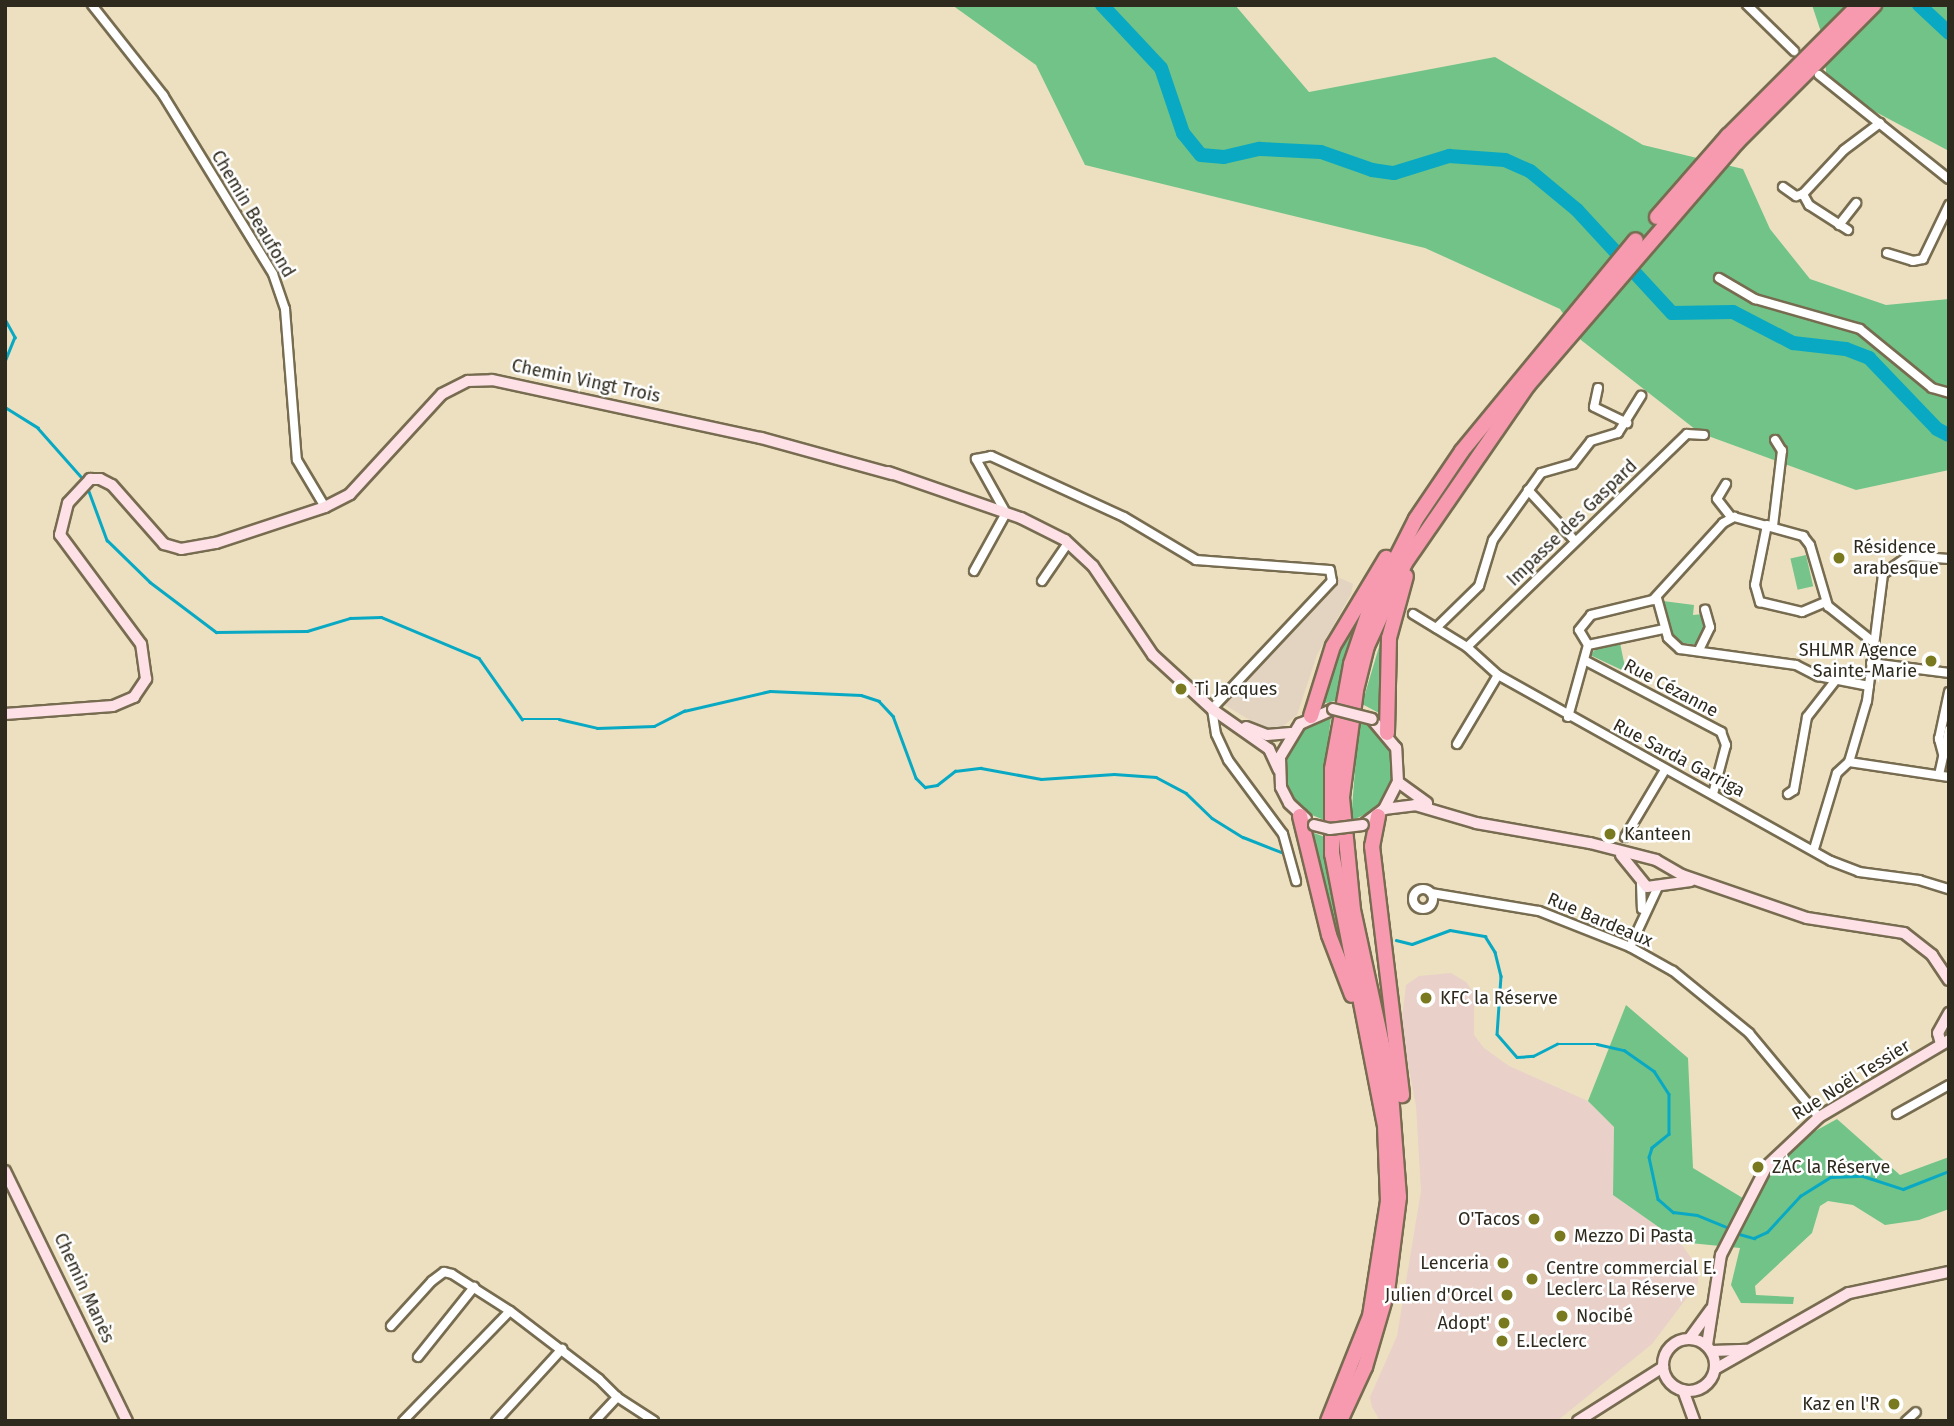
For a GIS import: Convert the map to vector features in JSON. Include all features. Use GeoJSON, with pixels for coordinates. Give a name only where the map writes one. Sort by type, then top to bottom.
{"type":"FeatureCollection","features":[{"type":"Feature","properties":{"kind":"highway"},"geometry":{"type":"LineString","coordinates":[[1835,36],[1859,5]]}},
{"type":"Feature","properties":{"kind":"highway"},"geometry":{"type":"LineString","coordinates":[[1311,716],[1333,646],[1412,519],[1462,452],[1733,139],[1835,36],[1874,5]]}},
{"type":"Feature","properties":{"kind":"highway"},"geometry":{"type":"LineString","coordinates":[[1399,1152],[1390,1081],[1353,909],[1342,797],[1351,716],[1367,646],[1405,563],[1524,382]]}},
{"type":"Feature","properties":{"kind":"highway"},"geometry":{"type":"LineString","coordinates":[[1328,1421],[1370,1316],[1382,1255],[1388,1200],[1386,1136],[1332,854],[1337,726],[1368,614],[1416,519],[1462,452]]}},
{"type":"Feature","properties":{"kind":"highway"},"geometry":{"type":"LineString","coordinates":[[1387,733],[1385,690],[1394,612],[1412,560],[1433,521]]}},
{"type":"Feature","properties":{"kind":"highway"},"geometry":{"type":"LineString","coordinates":[[1340,1421],[1366,1367],[1387,1292],[1396,1243],[1403,1103],[1372,846],[1381,812]]}},
{"type":"Feature","properties":{"kind":"highway"},"geometry":{"type":"LineString","coordinates":[[1300,816],[1329,935],[1369,1039]]}},
{"type":"Feature","properties":{"kind":"main road","name":"Chemin Vingt Trois"},"geometry":{"type":"LineString","coordinates":[[5,714],[113,706],[134,696],[146,679],[141,643],[60,534],[62,513],[78,489],[94,479],[112,485],[159,540],[173,548],[216,543],[325,507],[358,487],[442,394],[468,381],[530,385],[761,438],[892,474],[1006,513],[1068,543],[1093,566],[1153,655],[1212,709],[1269,749],[1279,770]]}},
{"type":"Feature","properties":{"kind":"main road"},"geometry":{"type":"LineString","coordinates":[[1381,812],[1398,782],[1398,756],[1387,733],[1372,719],[1333,709],[1311,716],[1291,733],[1279,770],[1281,787],[1300,816],[1314,824],[1330,829],[1363,825],[1381,812],[1415,805],[1476,823],[1590,843],[1662,863],[1697,881],[1807,918],[1903,933],[1932,955],[1949,980]]}},
{"type":"Feature","properties":{"kind":"main road","name":"Chemin Vingt Trois"},"geometry":{"type":"LineString","coordinates":[[1229,721],[1267,735],[1291,733]]}},
{"type":"Feature","properties":{"kind":"main road"},"geometry":{"type":"LineString","coordinates":[[1398,782],[1438,810]]}},
{"type":"Feature","properties":{"kind":"main road"},"geometry":{"type":"LineString","coordinates":[[1619,853],[1640,878],[1661,885],[1697,881]]}},
{"type":"Feature","properties":{"kind":"main road"},"geometry":{"type":"LineString","coordinates":[[1640,878],[1649,860]]}},
{"type":"Feature","properties":{"kind":"main road"},"geometry":{"type":"LineString","coordinates":[[1661,885],[1667,873],[1662,863]]}},
{"type":"Feature","properties":{"kind":"main road"},"geometry":{"type":"LineString","coordinates":[[1945,1042],[1938,1033],[1949,1013]]}},
{"type":"Feature","properties":{"kind":"main road","name":"Rue Noël Tessier"},"geometry":{"type":"LineString","coordinates":[[1710,1348],[1713,1307],[1724,1245],[1767,1166],[1819,1117],[1945,1042]]}},
{"type":"Feature","properties":{"kind":"main road","name":"Chemin Manès"},"geometry":{"type":"LineString","coordinates":[[5,1171],[127,1421]]}},
{"type":"Feature","properties":{"kind":"main road"},"geometry":{"type":"LineString","coordinates":[[1695,1421],[1698,1390],[1715,1369],[1849,1293],[1949,1272]]}},
{"type":"Feature","properties":{"kind":"main road","name":"Rue Noël Tessier"},"geometry":{"type":"LineString","coordinates":[[1690,1338],[1713,1307]]}},
{"type":"Feature","properties":{"kind":"main road"},"geometry":{"type":"LineString","coordinates":[[1578,1421],[1631,1390],[1663,1367],[1669,1348],[1690,1338],[1710,1348],[1750,1350]]}},
{"type":"Feature","properties":{"kind":"main road"},"geometry":{"type":"LineString","coordinates":[[1710,1348],[1715,1369]]}},
{"type":"Feature","properties":{"kind":"main road"},"geometry":{"type":"LineString","coordinates":[[1663,1367],[1669,1381],[1683,1390],[1698,1390]]}},
{"type":"Feature","properties":{"kind":"main road"},"geometry":{"type":"LineString","coordinates":[[1631,1390],[1669,1381]]}},
{"type":"Feature","properties":{"kind":"main road"},"geometry":{"type":"LineString","coordinates":[[1683,1390],[1695,1421]]}},
{"type":"Feature","properties":{"kind":"street","name":"Chemin Beaufond"},"geometry":{"type":"LineString","coordinates":[[92,5],[163,95],[273,274],[285,309],[297,460],[325,507]]}},
{"type":"Feature","properties":{"kind":"street"},"geometry":{"type":"LineString","coordinates":[[1746,5],[1794,51]]}},
{"type":"Feature","properties":{"kind":"street"},"geometry":{"type":"LineString","coordinates":[[1819,75],[1949,179]]}},
{"type":"Feature","properties":{"kind":"street"},"geometry":{"type":"LineString","coordinates":[[1783,187],[1796,196],[1803,194],[1844,150],[1880,123]]}},
{"type":"Feature","properties":{"kind":"street"},"geometry":{"type":"LineString","coordinates":[[1803,194],[1809,205],[1848,230]]}},
{"type":"Feature","properties":{"kind":"street"},"geometry":{"type":"LineString","coordinates":[[1839,225],[1856,203]]}},
{"type":"Feature","properties":{"kind":"street"},"geometry":{"type":"LineString","coordinates":[[1887,253],[1913,261],[1923,258],[1949,205]]}},
{"type":"Feature","properties":{"kind":"street"},"geometry":{"type":"LineString","coordinates":[[1718,278],[1755,299],[1860,329],[1933,388],[1949,393]]}},
{"type":"Feature","properties":{"kind":"street"},"geometry":{"type":"LineString","coordinates":[[1598,388],[1594,407],[1627,423]]}},
{"type":"Feature","properties":{"kind":"street"},"geometry":{"type":"LineString","coordinates":[[1436,628],[1479,586],[1493,540],[1541,473],[1573,464],[1591,441],[1612,437],[1627,423],[1640,396]]}},
{"type":"Feature","properties":{"kind":"street","name":"Impasse des Gaspard"},"geometry":{"type":"LineString","coordinates":[[1467,647],[1687,434],[1704,435]]}},
{"type":"Feature","properties":{"kind":"street"},"geometry":{"type":"LineString","coordinates":[[1775,440],[1782,451],[1770,525],[1755,585],[1760,602],[1802,612],[1825,602]]}},
{"type":"Feature","properties":{"kind":"street"},"geometry":{"type":"LineString","coordinates":[[974,571],[1006,513],[976,459],[998,456],[1124,517],[1196,561],[1330,570],[1332,581],[1212,709],[1216,734],[1228,760],[1283,834],[1296,881]]}},
{"type":"Feature","properties":{"kind":"street"},"geometry":{"type":"LineString","coordinates":[[1726,484],[1717,499],[1732,518],[1770,525],[1807,540],[1825,602],[1872,641]]}},
{"type":"Feature","properties":{"kind":"street"},"geometry":{"type":"LineString","coordinates":[[1528,490],[1575,541]]}},
{"type":"Feature","properties":{"kind":"street"},"geometry":{"type":"LineString","coordinates":[[1569,716],[1586,661],[1588,645],[1579,630],[1591,615],[1657,598],[1732,518]]}},
{"type":"Feature","properties":{"kind":"street"},"geometry":{"type":"LineString","coordinates":[[1042,581],[1068,543]]}},
{"type":"Feature","properties":{"kind":"street"},"geometry":{"type":"LineString","coordinates":[[1814,849],[1837,773],[1849,762],[1869,686],[1872,641],[1881,583],[1889,567],[1922,554],[1949,559]]}},
{"type":"Feature","properties":{"kind":"street"},"geometry":{"type":"LineString","coordinates":[[1657,598],[1664,629],[1680,649],[1796,665],[1835,681],[1869,686]]}},
{"type":"Feature","properties":{"kind":"street"},"geometry":{"type":"LineString","coordinates":[[1699,650],[1710,627],[1705,610]]}},
{"type":"Feature","properties":{"kind":"street","name":"Rue Sarda Garriga"},"geometry":{"type":"LineString","coordinates":[[1413,614],[1467,647],[1498,675],[1665,770],[1814,849],[1859,872],[1919,880],[1949,889]]}},
{"type":"Feature","properties":{"kind":"street"},"geometry":{"type":"LineString","coordinates":[[1588,645],[1664,629]]}},
{"type":"Feature","properties":{"kind":"street","name":"Rue Cézanne"},"geometry":{"type":"LineString","coordinates":[[1586,661],[1721,732],[1726,745],[1713,794]]}},
{"type":"Feature","properties":{"kind":"street"},"geometry":{"type":"LineString","coordinates":[[1871,663],[1949,673]]}},
{"type":"Feature","properties":{"kind":"street"},"geometry":{"type":"LineString","coordinates":[[1457,744],[1498,675]]}},
{"type":"Feature","properties":{"kind":"street"},"geometry":{"type":"LineString","coordinates":[[1788,794],[1794,790],[1808,717],[1835,681]]}},
{"type":"Feature","properties":{"kind":"street"},"geometry":{"type":"LineString","coordinates":[[1849,762],[1944,776],[1939,739],[1949,692]]}},
{"type":"Feature","properties":{"kind":"street"},"geometry":{"type":"LineString","coordinates":[[1943,754],[1949,730]]}},
{"type":"Feature","properties":{"kind":"street"},"geometry":{"type":"LineString","coordinates":[[1625,837],[1665,770]]}},
{"type":"Feature","properties":{"kind":"street"},"geometry":{"type":"LineString","coordinates":[[1640,878],[1640,918]]}},
{"type":"Feature","properties":{"kind":"street"},"geometry":{"type":"LineString","coordinates":[[1630,947],[1640,918],[1661,885]]}},
{"type":"Feature","properties":{"kind":"street","name":"Rue Bardeaux"},"geometry":{"type":"LineString","coordinates":[[1432,893],[1539,911],[1630,947],[1673,971],[1729,1014],[1819,1117]]}},
{"type":"Feature","properties":{"kind":"street"},"geometry":{"type":"LineString","coordinates":[[1897,1114],[1949,1085]]}},
{"type":"Feature","properties":{"kind":"street"},"geometry":{"type":"LineString","coordinates":[[391,1326],[444,1272],[474,1287],[510,1311],[562,1349],[617,1397],[654,1421]]}},
{"type":"Feature","properties":{"kind":"street"},"geometry":{"type":"LineString","coordinates":[[418,1357],[474,1287]]}},
{"type":"Feature","properties":{"kind":"street"},"geometry":{"type":"LineString","coordinates":[[403,1421],[510,1311]]}},
{"type":"Feature","properties":{"kind":"street"},"geometry":{"type":"LineString","coordinates":[[496,1421],[562,1349]]}},
{"type":"Feature","properties":{"kind":"street"},"geometry":{"type":"LineString","coordinates":[[595,1421],[617,1397]]}},
{"type":"Feature","properties":{"kind":"street"},"geometry":{"type":"LineString","coordinates":[[1906,1421],[1916,1412]]}},
{"type":"Feature","properties":{"kind":"shaded area"},"geometry":{"type":"Polygon","coordinates":[[[1340,578],[1353,584],[1351,594],[1317,655],[1297,715],[1282,727],[1263,728],[1223,704],[1340,578]]]}},
{"type":"Feature","properties":{"kind":"shaded area"},"geometry":{"type":"Polygon","coordinates":[[[1451,973],[1466,982],[1474,993],[1474,1035],[1484,1048],[1509,1066],[1588,1101],[1614,1127],[1613,1195],[1680,1242],[1698,1268],[1698,1283],[1652,1344],[1557,1421],[1380,1421],[1372,1407],[1370,1397],[1397,1336],[1421,1191],[1416,1106],[1401,1027],[1406,985],[1419,976],[1451,973]]]}},
{"type":"Feature","properties":{"kind":"green space"},"geometry":{"type":"Polygon","coordinates":[[[952,5],[1235,5],[1309,92],[1495,57],[1643,145],[1743,169],[1770,229],[1810,279],[1886,305],[1949,299],[1949,470],[1856,490],[1700,433],[1581,340],[1560,309],[1425,248],[1085,165],[1036,65],[952,5]]]}},
{"type":"Feature","properties":{"kind":"green space"},"geometry":{"type":"Polygon","coordinates":[[[1812,5],[1949,5],[1949,151],[1827,86],[1824,41],[1812,5]]]}},
{"type":"Feature","properties":{"kind":"green space"},"geometry":{"type":"Polygon","coordinates":[[[1806,555],[1813,586],[1798,590],[1790,559],[1806,555]]]}},
{"type":"Feature","properties":{"kind":"green space"},"geometry":{"type":"Polygon","coordinates":[[[1365,599],[1335,701],[1321,704],[1327,672],[1365,599]]]}},
{"type":"Feature","properties":{"kind":"green space"},"geometry":{"type":"Polygon","coordinates":[[[1663,601],[1694,605],[1693,615],[1703,614],[1706,628],[1698,645],[1675,642],[1670,637],[1663,601]]]}},
{"type":"Feature","properties":{"kind":"green space"},"geometry":{"type":"Polygon","coordinates":[[[1387,620],[1382,669],[1379,713],[1362,704],[1387,620]]]}},
{"type":"Feature","properties":{"kind":"green space"},"geometry":{"type":"Polygon","coordinates":[[[1620,643],[1626,672],[1590,655],[1597,648],[1620,643]]]}},
{"type":"Feature","properties":{"kind":"green space"},"geometry":{"type":"Polygon","coordinates":[[[1331,717],[1325,766],[1324,820],[1307,813],[1293,797],[1285,780],[1286,757],[1296,735],[1311,722],[1331,717]]]}},
{"type":"Feature","properties":{"kind":"green space"},"geometry":{"type":"Polygon","coordinates":[[[1359,719],[1376,728],[1387,743],[1394,766],[1390,790],[1374,810],[1351,821],[1359,719]]]}},
{"type":"Feature","properties":{"kind":"green space"},"geometry":{"type":"Polygon","coordinates":[[[1311,832],[1325,837],[1342,953],[1323,903],[1311,832]]]}},
{"type":"Feature","properties":{"kind":"green space"},"geometry":{"type":"Polygon","coordinates":[[[1626,1005],[1688,1058],[1693,1168],[1746,1200],[1781,1150],[1837,1119],[1900,1175],[1949,1157],[1949,1209],[1919,1220],[1885,1225],[1853,1205],[1828,1201],[1820,1206],[1812,1233],[1755,1286],[1756,1295],[1794,1297],[1793,1304],[1741,1303],[1731,1285],[1740,1248],[1680,1242],[1613,1195],[1614,1127],[1588,1101],[1626,1005]]]}},
{"type":"Feature","properties":{"kind":"waterway"},"geometry":{"type":"LineString","coordinates":[[1102,5],[1161,68],[1183,133],[1201,155],[1224,157],[1260,149],[1321,152],[1372,170],[1394,173],[1449,156],[1505,160],[1530,171],[1577,210],[1672,313],[1733,312],[1793,343],[1846,349],[1869,358],[1937,429],[1949,435]]}},
{"type":"Feature","properties":{"kind":"waterway"},"geometry":{"type":"LineString","coordinates":[[1919,5],[1949,33]]}},
{"type":"Feature","properties":{"kind":"waterway"},"geometry":{"type":"LineString","coordinates":[[5,319],[15,337],[5,362]]}},
{"type":"Feature","properties":{"kind":"waterway"},"geometry":{"type":"LineString","coordinates":[[5,407],[38,428],[84,480]]}},
{"type":"Feature","properties":{"kind":"waterway"},"geometry":{"type":"LineString","coordinates":[[87,486],[107,540],[150,582],[216,632],[307,631],[350,618],[381,617],[479,658],[522,719],[559,719],[597,728],[654,726],[684,711],[770,691],[861,695],[879,701],[893,716],[916,778],[925,787],[937,785],[955,771],[981,768],[1041,779],[1114,774],[1156,777],[1186,793],[1212,818],[1243,837],[1281,852]]}},
{"type":"Feature","properties":{"kind":"waterway"},"geometry":{"type":"LineString","coordinates":[[1396,940],[1412,944],[1450,930],[1485,936],[1495,952],[1501,976],[1497,1034],[1517,1057],[1533,1056],[1557,1044],[1597,1044],[1624,1050],[1654,1071],[1669,1094],[1669,1134],[1652,1148],[1649,1157],[1658,1199],[1673,1212],[1697,1215],[1731,1229]]}},
{"type":"Feature","properties":{"kind":"waterway"},"geometry":{"type":"LineString","coordinates":[[1736,1233],[1754,1238],[1767,1232],[1800,1196],[1831,1177],[1863,1176],[1903,1189],[1949,1171]]}},
{"type":"Feature","properties":{"kind":"place","name":"Résidence arabesque"},"geometry":{"type":"Point","coordinates":[1839,558]}},
{"type":"Feature","properties":{"kind":"place","name":"SHLMR Agence Sainte-Marie"},"geometry":{"type":"Point","coordinates":[1931,661]}},
{"type":"Feature","properties":{"kind":"place","name":"Ti Jacques"},"geometry":{"type":"Point","coordinates":[1181,689]}},
{"type":"Feature","properties":{"kind":"place","name":"Kanteen"},"geometry":{"type":"Point","coordinates":[1610,834]}},
{"type":"Feature","properties":{"kind":"place","name":"KFC la Réserve"},"geometry":{"type":"Point","coordinates":[1426,998]}},
{"type":"Feature","properties":{"kind":"place","name":"ZAC la Réserve"},"geometry":{"type":"Point","coordinates":[1758,1167]}},
{"type":"Feature","properties":{"kind":"place","name":"O'Tacos"},"geometry":{"type":"Point","coordinates":[1534,1219]}},
{"type":"Feature","properties":{"kind":"place","name":"Mezzo Di Pasta"},"geometry":{"type":"Point","coordinates":[1560,1236]}},
{"type":"Feature","properties":{"kind":"place","name":"Lenceria"},"geometry":{"type":"Point","coordinates":[1503,1263]}},
{"type":"Feature","properties":{"kind":"place","name":"Centre commercial E. Leclerc La Réserve"},"geometry":{"type":"Point","coordinates":[1532,1279]}},
{"type":"Feature","properties":{"kind":"place","name":"Julien d'Orcel"},"geometry":{"type":"Point","coordinates":[1507,1295]}},
{"type":"Feature","properties":{"kind":"place","name":"Nocibé"},"geometry":{"type":"Point","coordinates":[1562,1316]}},
{"type":"Feature","properties":{"kind":"place","name":"Adopt'"},"geometry":{"type":"Point","coordinates":[1504,1323]}},
{"type":"Feature","properties":{"kind":"place","name":"E.Leclerc"},"geometry":{"type":"Point","coordinates":[1502,1341]}},
{"type":"Feature","properties":{"kind":"place","name":"Kaz en l'R"},"geometry":{"type":"Point","coordinates":[1894,1404]}}]}
